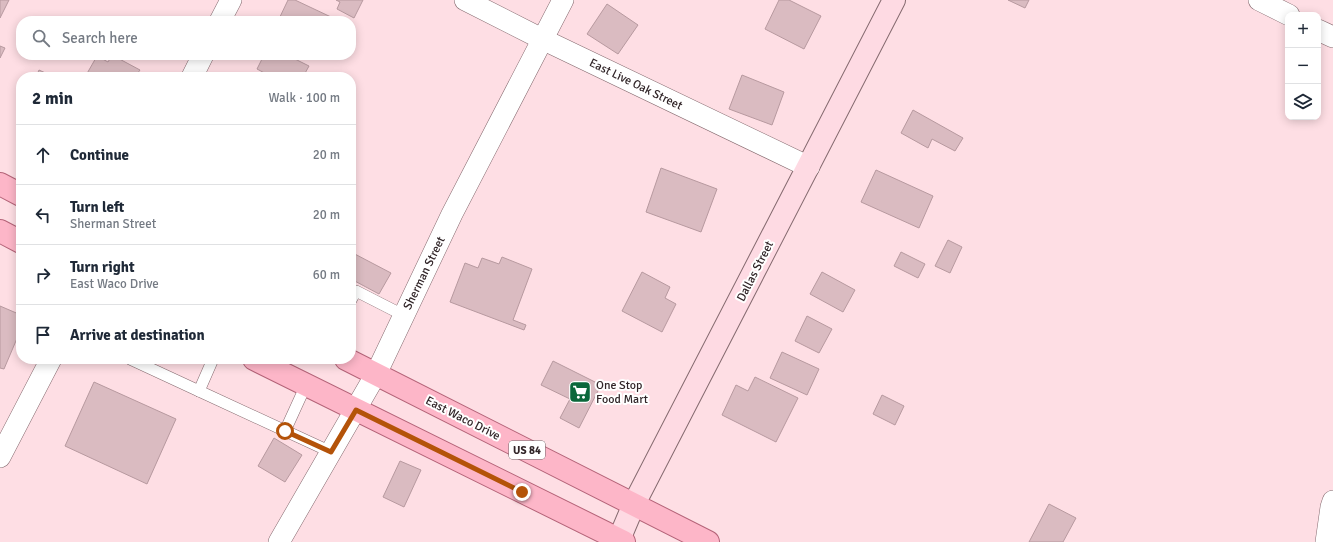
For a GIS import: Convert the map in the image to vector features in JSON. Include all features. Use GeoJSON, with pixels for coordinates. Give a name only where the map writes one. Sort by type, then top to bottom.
{"type":"FeatureCollection","features":[{"type":"Feature","properties":{"kind":"main road"},"geometry":{"type":"LineString","coordinates":[[0,184],[16,192]]}},
{"type":"Feature","properties":{"kind":"main road"},"geometry":{"type":"LineString","coordinates":[[0,231],[16,239]]}},
{"type":"Feature","properties":{"kind":"main road"},"geometry":{"type":"LineString","coordinates":[[264,364],[620,541]]}},
{"type":"Feature","properties":{"kind":"main road","name":"East Waco Drive"},"geometry":{"type":"LineString","coordinates":[[356,364],[708,542]]}},
{"type":"Feature","properties":{"kind":"street"},"geometry":{"type":"LineString","coordinates":[[222,16],[230,0]]}},
{"type":"Feature","properties":{"kind":"street","name":"East Live Oak Street"},"geometry":{"type":"LineString","coordinates":[[465,0],[542,39],[809,167]]}},
{"type":"Feature","properties":{"kind":"street","name":"Sherman Street"},"geometry":{"type":"LineString","coordinates":[[279,542],[376,374],[452,214],[562,0]]}},
{"type":"Feature","properties":{"kind":"street","name":"Dallas Street"},"geometry":{"type":"LineString","coordinates":[[620,541],[634,504],[894,0]]}},
{"type":"Feature","properties":{"kind":"street"},"geometry":{"type":"LineString","coordinates":[[1259,0],[1285,13]]}},
{"type":"Feature","properties":{"kind":"street"},"geometry":{"type":"LineString","coordinates":[[1321,31],[1333,37]]}},
{"type":"Feature","properties":{"kind":"street"},"geometry":{"type":"LineString","coordinates":[[194,72],[200,60]]}},
{"type":"Feature","properties":{"kind":"street"},"geometry":{"type":"LineString","coordinates":[[0,457],[47,364]]}},
{"type":"Feature","properties":{"kind":"street"},"geometry":{"type":"LineString","coordinates":[[1326,542],[1330,507],[1333,501]]}},
{"type":"Feature","properties":{"kind":"lane"},"geometry":{"type":"LineString","coordinates":[[356,294],[403,315]]}},
{"type":"Feature","properties":{"kind":"lane"},"geometry":{"type":"LineString","coordinates":[[141,364],[331,452]]}},
{"type":"Feature","properties":{"kind":"lane"},"geometry":{"type":"LineString","coordinates":[[198,391],[211,364]]}},
{"type":"Feature","properties":{"kind":"lane"},"geometry":{"type":"LineString","coordinates":[[285,431],[306,385]]}},
{"type":"Feature","properties":{"kind":"building"},"geometry":{"type":"Polygon","coordinates":[[[0,0],[9,0],[0,18],[0,0]]]}},
{"type":"Feature","properties":{"kind":"building"},"geometry":{"type":"Polygon","coordinates":[[[288,0],[295,0],[329,16],[280,16],[288,0]]]}},
{"type":"Feature","properties":{"kind":"building"},"geometry":{"type":"Polygon","coordinates":[[[336,0],[363,0],[355,16],[350,16],[337,9],[340,2],[336,0]]]}},
{"type":"Feature","properties":{"kind":"building"},"geometry":{"type":"Polygon","coordinates":[[[779,0],[789,0],[821,16],[804,49],[765,29],[779,0]]]}},
{"type":"Feature","properties":{"kind":"building"},"geometry":{"type":"Polygon","coordinates":[[[1008,0],[1029,0],[1025,8],[1008,0]]]}},
{"type":"Feature","properties":{"kind":"building"},"geometry":{"type":"Polygon","coordinates":[[[607,4],[638,25],[618,54],[587,34],[607,4]]]}},
{"type":"Feature","properties":{"kind":"building"},"geometry":{"type":"Polygon","coordinates":[[[0,46],[5,48],[0,58],[0,46]]]}},
{"type":"Feature","properties":{"kind":"building"},"geometry":{"type":"Polygon","coordinates":[[[95,60],[104,60],[108,62],[109,60],[121,60],[140,70],[139,72],[88,72],[95,60]]]}},
{"type":"Feature","properties":{"kind":"building"},"geometry":{"type":"Polygon","coordinates":[[[262,60],[297,60],[309,66],[306,72],[263,72],[257,69],[262,60]]]}},
{"type":"Feature","properties":{"kind":"building"},"geometry":{"type":"Polygon","coordinates":[[[742,75],[784,92],[772,125],[729,109],[742,75]]]}},
{"type":"Feature","properties":{"kind":"building"},"geometry":{"type":"Polygon","coordinates":[[[913,110],[963,138],[955,151],[932,139],[928,148],[901,133],[913,110]]]}},
{"type":"Feature","properties":{"kind":"building"},"geometry":{"type":"Polygon","coordinates":[[[661,168],[717,189],[701,232],[646,212],[661,168]]]}},
{"type":"Feature","properties":{"kind":"building"},"geometry":{"type":"Polygon","coordinates":[[[876,170],[933,196],[919,228],[861,202],[876,170]]]}},
{"type":"Feature","properties":{"kind":"building"},"geometry":{"type":"Polygon","coordinates":[[[948,240],[962,247],[950,273],[935,266],[948,240]]]}},
{"type":"Feature","properties":{"kind":"building"},"geometry":{"type":"Polygon","coordinates":[[[901,252],[925,264],[918,278],[894,266],[901,252]]]}},
{"type":"Feature","properties":{"kind":"building"},"geometry":{"type":"Polygon","coordinates":[[[356,255],[391,273],[379,294],[356,282],[356,255]]]}},
{"type":"Feature","properties":{"kind":"building"},"geometry":{"type":"Polygon","coordinates":[[[502,257],[532,269],[513,320],[526,325],[524,330],[450,302],[465,263],[478,268],[482,258],[499,264],[502,257]]]}},
{"type":"Feature","properties":{"kind":"building"},"geometry":{"type":"Polygon","coordinates":[[[642,272],[670,287],[665,298],[676,304],[662,332],[622,311],[642,272]]]}},
{"type":"Feature","properties":{"kind":"building"},"geometry":{"type":"Polygon","coordinates":[[[822,272],[855,290],[843,312],[810,294],[822,272]]]}},
{"type":"Feature","properties":{"kind":"building"},"geometry":{"type":"Polygon","coordinates":[[[0,306],[16,313],[16,341],[4,369],[0,368],[0,306]]]}},
{"type":"Feature","properties":{"kind":"building"},"geometry":{"type":"Polygon","coordinates":[[[807,316],[832,329],[819,353],[795,341],[807,316]]]}},
{"type":"Feature","properties":{"kind":"building"},"geometry":{"type":"Polygon","coordinates":[[[782,352],[819,369],[807,395],[770,378],[782,352]]]}},
{"type":"Feature","properties":{"kind":"building"},"geometry":{"type":"Polygon","coordinates":[[[553,361],[601,385],[579,428],[560,418],[570,399],[541,385],[553,361]]]}},
{"type":"Feature","properties":{"kind":"building"},"geometry":{"type":"Polygon","coordinates":[[[755,377],[798,398],[776,442],[722,415],[736,385],[748,391],[755,377]]]}},
{"type":"Feature","properties":{"kind":"building"},"geometry":{"type":"Polygon","coordinates":[[[94,382],[176,419],[147,484],[65,446],[94,382]]]}},
{"type":"Feature","properties":{"kind":"building"},"geometry":{"type":"Polygon","coordinates":[[[882,395],[904,406],[895,425],[873,414],[882,395]]]}},
{"type":"Feature","properties":{"kind":"building"},"geometry":{"type":"Polygon","coordinates":[[[274,438],[302,455],[285,482],[258,466],[274,438]]]}},
{"type":"Feature","properties":{"kind":"building"},"geometry":{"type":"Polygon","coordinates":[[[400,461],[421,470],[404,507],[383,497],[400,461]]]}},
{"type":"Feature","properties":{"kind":"building"},"geometry":{"type":"Polygon","coordinates":[[[1049,504],[1076,518],[1063,542],[1029,542],[1049,504]]]}},
{"type":"Feature","properties":{"kind":"place","name":"One Stop Food Mart"},"geometry":{"type":"Point","coordinates":[580,392]}},
{"type":"Feature","properties":{"kind":"route"},"geometry":{"type":"LineString","coordinates":[[285,431],[331,452],[356,410],[522,492]]}}]}
